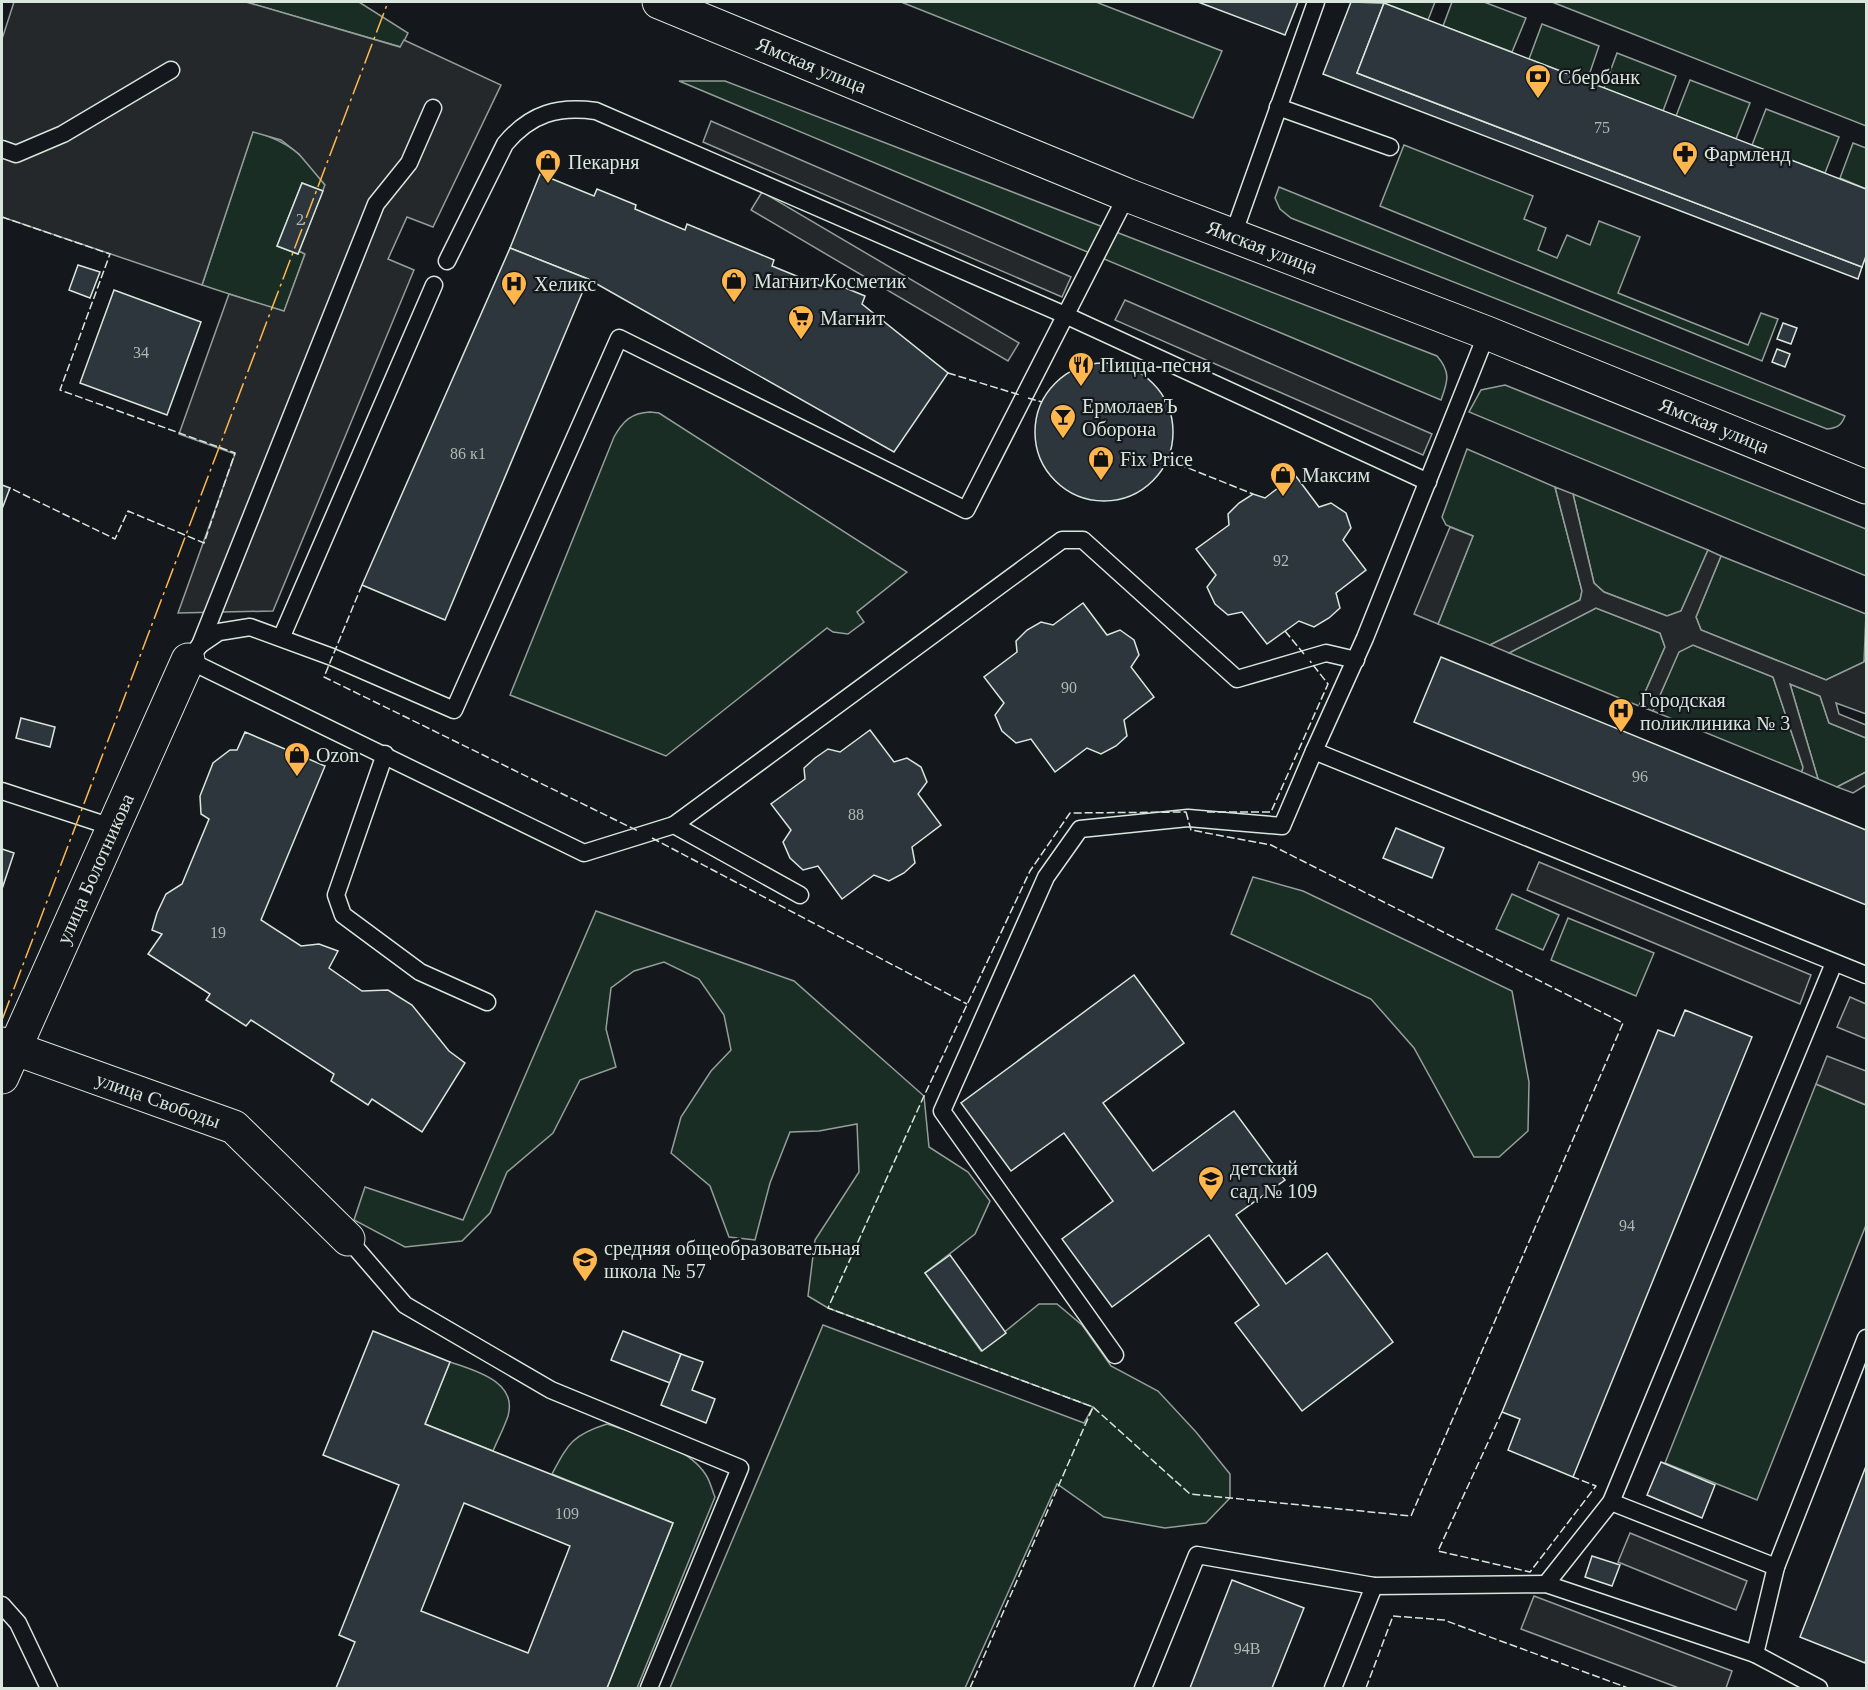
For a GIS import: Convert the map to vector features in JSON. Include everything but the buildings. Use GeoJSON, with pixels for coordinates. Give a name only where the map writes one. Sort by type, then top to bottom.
{"type":"FeatureCollection","features":[{"type":"Feature","properties":{"kind":"main road","name":"Ямская улица"},"geometry":{"type":"LineString","coordinates":[[669,4],[1127,195],[1487,333],[1866,487]]}},
{"type":"Feature","properties":{"kind":"main road","name":"улица Болотникова"},"geometry":{"type":"LineString","coordinates":[[6,1057],[194,652]]}},
{"type":"Feature","properties":{"kind":"main road","name":"улица Свободы"},"geometry":{"type":"LineString","coordinates":[[6,1057],[234,1127],[348,1239]]}},
{"type":"Feature","properties":{"kind":"lane"},"geometry":{"type":"LineString","coordinates":[[1233,235],[1316,2]]}},
{"type":"Feature","properties":{"kind":"lane"},"geometry":{"type":"LineString","coordinates":[[2,149],[16,154],[63,134],[171,70]]}},
{"type":"Feature","properties":{"kind":"lane"},"geometry":{"type":"LineString","coordinates":[[1278,107],[1390,147]]}},
{"type":"Feature","properties":{"kind":"lane"},"geometry":{"type":"LineString","coordinates":[[194,652],[376,204],[409,163],[434,108]]}},
{"type":"Feature","properties":{"kind":"lane"},"geometry":{"type":"LineString","coordinates":[[447,261],[513,134],[531,121],[550,112],[572,108],[596,111],[1065,315],[1428,482]]}},
{"type":"Feature","properties":{"kind":"lane"},"geometry":{"type":"LineString","coordinates":[[194,652],[219,632],[250,627],[282,636],[454,710],[620,338],[966,510],[1127,195]]}},
{"type":"Feature","properties":{"kind":"lane"},"geometry":{"type":"LineString","coordinates":[[282,636],[434,285]]}},
{"type":"Feature","properties":{"kind":"lane"},"geometry":{"type":"LineString","coordinates":[[1115,1355],[942,1111],[1046,877],[1080,829],[1188,818],[1282,826],[1356,660],[1487,333]]}},
{"type":"Feature","properties":{"kind":"lane"},"geometry":{"type":"LineString","coordinates":[[194,652],[385,754],[584,853],[674,825],[1062,540],[1083,540],[1237,679],[1326,653],[1356,660]]}},
{"type":"Feature","properties":{"kind":"lane"},"geometry":{"type":"LineString","coordinates":[[1314,752],[1866,975]]}},
{"type":"Feature","properties":{"kind":"lane"},"geometry":{"type":"LineString","coordinates":[[385,754],[336,895],[343,915],[420,972],[487,1002]]}},
{"type":"Feature","properties":{"kind":"lane"},"geometry":{"type":"LineString","coordinates":[[2,791],[112,827]]}},
{"type":"Feature","properties":{"kind":"lane"},"geometry":{"type":"LineString","coordinates":[[674,825],[800,895]]}},
{"type":"Feature","properties":{"kind":"lane"},"geometry":{"type":"LineString","coordinates":[[1546,1584],[1611,1502],[1834,963]]}},
{"type":"Feature","properties":{"kind":"lane"},"geometry":{"type":"LineString","coordinates":[[348,1239],[405,1305],[551,1390],[740,1468],[649,1689]]}},
{"type":"Feature","properties":{"kind":"lane"},"geometry":{"type":"LineString","coordinates":[[1755,1654],[1776,1567],[1866,1338]]}},
{"type":"Feature","properties":{"kind":"lane"},"geometry":{"type":"LineString","coordinates":[[1611,1502],[1776,1567]]}},
{"type":"Feature","properties":{"kind":"lane"},"geometry":{"type":"LineString","coordinates":[[1143,1689],[1197,1555],[1374,1586],[1546,1584],[1755,1654],[1819,1689]]}},
{"type":"Feature","properties":{"kind":"lane"},"geometry":{"type":"LineString","coordinates":[[1333,1689],[1374,1586]]}},
{"type":"Feature","properties":{"kind":"lane"},"geometry":{"type":"LineString","coordinates":[[2,1605],[18,1623],[49,1689]]}},
{"type":"Feature","properties":{"kind":"green space"},"geometry":{"type":"Polygon","coordinates":[[[246,2],[359,2],[408,33],[401,47],[246,2]]]}},
{"type":"Feature","properties":{"kind":"green space"},"geometry":{"type":"Polygon","coordinates":[[[901,2],[1096,2],[1222,51],[1193,118],[901,2]]]}},
{"type":"Feature","properties":{"kind":"green space"},"geometry":{"type":"Polygon","coordinates":[[[1380,2],[1435,2],[1428,20],[1380,2]]]}},
{"type":"Feature","properties":{"kind":"green space"},"geometry":{"type":"Polygon","coordinates":[[[1452,2],[1484,2],[1526,18],[1512,52],[1443,26],[1452,2]]]}},
{"type":"Feature","properties":{"kind":"green space"},"geometry":{"type":"Polygon","coordinates":[[[1552,2],[1866,2],[1866,126],[1552,2]]]}},
{"type":"Feature","properties":{"kind":"green space"},"geometry":{"type":"Polygon","coordinates":[[[1542,24],[1599,46],[1587,81],[1529,59],[1542,24]]]}},
{"type":"Feature","properties":{"kind":"green space"},"geometry":{"type":"Polygon","coordinates":[[[1617,53],[1676,76],[1663,111],[1604,88],[1617,53]]]}},
{"type":"Feature","properties":{"kind":"green space"},"geometry":{"type":"Polygon","coordinates":[[[1690,80],[1750,103],[1736,139],[1676,116],[1690,80]]]}},
{"type":"Feature","properties":{"kind":"green space"},"geometry":{"type":"Polygon","coordinates":[[[679,81],[725,81],[1437,356],[1445,367],[1447,377],[1441,400],[679,81]]]}},
{"type":"Feature","properties":{"kind":"green space"},"geometry":{"type":"Polygon","coordinates":[[[1766,109],[1839,137],[1825,173],[1752,145],[1766,109]]]}},
{"type":"Feature","properties":{"kind":"green space"},"geometry":{"type":"Polygon","coordinates":[[[253,131],[277,140],[294,150],[325,185],[323,191],[302,183],[277,246],[298,254],[299,251],[305,254],[284,312],[202,285],[253,131]]]}},
{"type":"Feature","properties":{"kind":"green space"},"geometry":{"type":"Polygon","coordinates":[[[1853,143],[1866,148],[1866,189],[1840,178],[1853,143]]]}},
{"type":"Feature","properties":{"kind":"green space"},"geometry":{"type":"Polygon","coordinates":[[[1404,145],[1533,196],[1524,219],[1546,228],[1538,250],[1557,258],[1567,235],[1590,245],[1599,221],[1640,237],[1618,293],[1748,345],[1761,313],[1778,319],[1762,361],[1380,206],[1404,145]]]}},
{"type":"Feature","properties":{"kind":"green space"},"geometry":{"type":"Polygon","coordinates":[[[1279,187],[1845,416],[1838,426],[1827,429],[1291,218],[1280,209],[1275,198],[1279,187]]]}},
{"type":"Feature","properties":{"kind":"green space"},"geometry":{"type":"Polygon","coordinates":[[[1505,385],[1866,529],[1866,576],[1469,412],[1481,390],[1505,385]]]}},
{"type":"Feature","properties":{"kind":"green space"},"geometry":{"type":"Polygon","coordinates":[[[650,412],[659,413],[907,572],[857,612],[864,622],[848,634],[833,632],[827,628],[666,756],[510,695],[614,437],[628,419],[650,412]]]}},
{"type":"Feature","properties":{"kind":"green space"},"geometry":{"type":"Polygon","coordinates":[[[1467,449],[1555,487],[1582,591],[1580,600],[1490,645],[1438,624],[1473,536],[1446,525],[1442,517],[1467,449]]]}},
{"type":"Feature","properties":{"kind":"green space"},"geometry":{"type":"Polygon","coordinates":[[[1573,494],[1708,550],[1681,611],[1667,616],[1604,592],[1594,583],[1573,494]]]}},
{"type":"Feature","properties":{"kind":"green space"},"geometry":{"type":"Polygon","coordinates":[[[1721,556],[1866,614],[1864,662],[1826,680],[1701,630],[1696,617],[1721,556]]]}},
{"type":"Feature","properties":{"kind":"green space"},"geometry":{"type":"Polygon","coordinates":[[[1596,608],[1660,633],[1665,647],[1639,706],[1509,653],[1596,608]]]}},
{"type":"Feature","properties":{"kind":"green space"},"geometry":{"type":"Polygon","coordinates":[[[1693,645],[1773,677],[1803,767],[1802,772],[1653,711],[1679,651],[1693,645]]]}},
{"type":"Feature","properties":{"kind":"green space"},"geometry":{"type":"Polygon","coordinates":[[[1790,684],[1820,696],[1829,723],[1866,738],[1866,772],[1837,787],[1818,779],[1790,684]]]}},
{"type":"Feature","properties":{"kind":"green space"},"geometry":{"type":"Polygon","coordinates":[[[1253,877],[1303,891],[1512,991],[1529,1082],[1528,1131],[1499,1157],[1474,1157],[1414,1048],[1371,999],[1231,934],[1253,877]]]}},
{"type":"Feature","properties":{"kind":"green space"},"geometry":{"type":"Polygon","coordinates":[[[1512,894],[1559,915],[1543,950],[1496,929],[1512,894]]]}},
{"type":"Feature","properties":{"kind":"green space"},"geometry":{"type":"Polygon","coordinates":[[[596,911],[794,981],[924,1096],[929,1147],[968,1172],[990,1201],[975,1234],[925,1273],[981,1351],[1039,1304],[1057,1304],[1082,1325],[1111,1366],[1158,1391],[1196,1432],[1230,1474],[1230,1498],[1206,1523],[1165,1528],[1104,1517],[1057,1484],[965,1688],[670,1688],[823,1325],[1084,1423],[1093,1407],[828,1308],[808,1296],[815,1240],[859,1172],[857,1124],[819,1131],[790,1132],[770,1183],[755,1240],[729,1237],[710,1186],[671,1153],[681,1117],[711,1071],[731,1050],[724,1015],[699,979],[664,962],[634,971],[611,988],[606,1029],[616,1067],[580,1080],[553,1133],[507,1172],[490,1213],[462,1241],[405,1247],[354,1220],[365,1187],[463,1220],[596,911]]]}},
{"type":"Feature","properties":{"kind":"green space"},"geometry":{"type":"Polygon","coordinates":[[[1568,918],[1654,953],[1636,996],[1551,960],[1568,918]]]}},
{"type":"Feature","properties":{"kind":"green space"},"geometry":{"type":"Polygon","coordinates":[[[1816,1084],[1866,1105],[1866,1225],[1757,1500],[1665,1463],[1816,1084]]]}},
{"type":"Feature","properties":{"kind":"green space"},"geometry":{"type":"Polygon","coordinates":[[[450,1362],[481,1373],[500,1386],[506,1394],[509,1404],[508,1416],[493,1451],[425,1424],[450,1362]]]}},
{"type":"Feature","properties":{"kind":"green space"},"geometry":{"type":"Polygon","coordinates":[[[607,1424],[661,1442],[687,1456],[706,1475],[715,1497],[637,1688],[607,1688],[673,1523],[552,1474],[572,1442],[586,1432],[607,1424]]]}},
{"type":"Feature","properties":{"kind":"shaded area"},"geometry":{"type":"Polygon","coordinates":[[[14,2],[246,2],[400,47],[404,40],[501,85],[433,227],[407,217],[388,259],[414,270],[273,611],[178,613],[235,454],[179,434],[229,294],[284,311],[305,254],[299,251],[325,185],[299,154],[281,140],[253,132],[202,285],[2,217],[2,39],[14,2]]]}},
{"type":"Feature","properties":{"kind":"shaded area"},"geometry":{"type":"Polygon","coordinates":[[[711,121],[1071,277],[1062,297],[703,142],[711,121]]]}},
{"type":"Feature","properties":{"kind":"shaded area"},"geometry":{"type":"Polygon","coordinates":[[[762,192],[1019,343],[1008,361],[751,210],[762,192]]]}},
{"type":"Feature","properties":{"kind":"shaded area"},"geometry":{"type":"Polygon","coordinates":[[[1125,300],[1432,434],[1423,455],[1115,320],[1125,300]]]}},
{"type":"Feature","properties":{"kind":"shaded area"},"geometry":{"type":"Polygon","coordinates":[[[1555,487],[1573,494],[1594,583],[1604,592],[1667,616],[1681,611],[1708,550],[1721,556],[1696,617],[1701,630],[1826,680],[1864,662],[1866,656],[1866,714],[1836,703],[1839,714],[1866,725],[1866,738],[1829,723],[1820,696],[1790,684],[1818,779],[1802,772],[1803,767],[1773,677],[1693,645],[1679,652],[1653,711],[1639,706],[1665,647],[1660,633],[1596,608],[1509,653],[1490,645],[1580,600],[1582,591],[1555,487]]]}},
{"type":"Feature","properties":{"kind":"shaded area"},"geometry":{"type":"Polygon","coordinates":[[[1450,527],[1473,536],[1438,624],[1414,614],[1450,527]]]}},
{"type":"Feature","properties":{"kind":"shaded area"},"geometry":{"type":"Polygon","coordinates":[[[1866,772],[1866,785],[1853,793],[1837,787],[1866,772]]]}},
{"type":"Feature","properties":{"kind":"shaded area"},"geometry":{"type":"Polygon","coordinates":[[[1539,862],[1811,975],[1800,1004],[1527,890],[1539,862]]]}},
{"type":"Feature","properties":{"kind":"shaded area"},"geometry":{"type":"Polygon","coordinates":[[[1850,997],[1866,1004],[1866,1039],[1837,1027],[1850,997]]]}},
{"type":"Feature","properties":{"kind":"shaded area"},"geometry":{"type":"Polygon","coordinates":[[[1827,1056],[1866,1071],[1866,1105],[1816,1084],[1827,1056]]]}},
{"type":"Feature","properties":{"kind":"shaded area"},"geometry":{"type":"Polygon","coordinates":[[[1630,1533],[1747,1581],[1736,1610],[1618,1562],[1630,1533]]]}},
{"type":"Feature","properties":{"kind":"shaded area"},"geometry":{"type":"Polygon","coordinates":[[[1534,1596],[1732,1671],[1726,1688],[1679,1688],[1521,1629],[1534,1596]]]}},
{"type":"Feature","properties":{"kind":"fence"},"geometry":{"type":"LineString","coordinates":[[2,217],[110,254],[60,390],[235,453],[204,543],[128,511],[115,539],[10,488],[9,490]]}},
{"type":"Feature","properties":{"kind":"fence"},"geometry":{"type":"LineString","coordinates":[[948,373],[1020,395]]}},
{"type":"Feature","properties":{"kind":"fence"},"geometry":{"type":"LineString","coordinates":[[1028,398],[1042,402]]}},
{"type":"Feature","properties":{"kind":"fence"},"geometry":{"type":"LineString","coordinates":[[1168,460],[1253,494]]}},
{"type":"Feature","properties":{"kind":"fence"},"geometry":{"type":"LineString","coordinates":[[362,585],[324,677],[638,831]]}},
{"type":"Feature","properties":{"kind":"fence"},"geometry":{"type":"LineString","coordinates":[[1285,631],[1304,654]]}},
{"type":"Feature","properties":{"kind":"fence"},"geometry":{"type":"LineString","coordinates":[[1207,812],[1271,812],[1328,684],[1310,661]]}},
{"type":"Feature","properties":{"kind":"fence"},"geometry":{"type":"LineString","coordinates":[[1186,812],[1191,830],[1271,845],[1623,1023],[1411,1516],[1190,1494],[1093,1407],[828,1308],[924,1096],[1030,871],[1070,813],[1186,812]]}},
{"type":"Feature","properties":{"kind":"fence"},"geometry":{"type":"LineString","coordinates":[[652,838],[967,1004]]}},
{"type":"Feature","properties":{"kind":"fence"},"geometry":{"type":"LineString","coordinates":[[970,1688],[1093,1407]]}},
{"type":"Feature","properties":{"kind":"fence"},"geometry":{"type":"LineString","coordinates":[[1502,1412],[1438,1551],[1530,1572],[1596,1486],[1573,1477]]}},
{"type":"Feature","properties":{"kind":"fence"},"geometry":{"type":"LineString","coordinates":[[1366,1688],[1393,1616],[1444,1620],[1628,1688]]}},
{"type":"Feature","properties":{"kind":"power"},"geometry":{"type":"LineString","coordinates":[[2,1020],[388,2]]}},
{"type":"Feature","properties":{"kind":"place","name":"Сбербанк"},"geometry":{"type":"Point","coordinates":[1538,100]}},
{"type":"Feature","properties":{"kind":"place","name":"Фармленд"},"geometry":{"type":"Point","coordinates":[1685,177]}},
{"type":"Feature","properties":{"kind":"place","name":"Пекарня"},"geometry":{"type":"Point","coordinates":[548,185]}},
{"type":"Feature","properties":{"kind":"place","name":"Магнит Косметик"},"geometry":{"type":"Point","coordinates":[734,304]}},
{"type":"Feature","properties":{"kind":"place","name":"Хеликс"},"geometry":{"type":"Point","coordinates":[514,307]}},
{"type":"Feature","properties":{"kind":"place","name":"Магнит"},"geometry":{"type":"Point","coordinates":[801,341]}},
{"type":"Feature","properties":{"kind":"place","name":"Пицца-песня"},"geometry":{"type":"Point","coordinates":[1081,388]}},
{"type":"Feature","properties":{"kind":"place","name":"ЕрмолаевЪ Оборона"},"geometry":{"type":"Point","coordinates":[1063,440]}},
{"type":"Feature","properties":{"kind":"place","name":"Fix Price"},"geometry":{"type":"Point","coordinates":[1101,482]}},
{"type":"Feature","properties":{"kind":"place","name":"Максим"},"geometry":{"type":"Point","coordinates":[1283,498]}},
{"type":"Feature","properties":{"kind":"place","name":"Городская поликлиника № 3"},"geometry":{"type":"Point","coordinates":[1621,734]}},
{"type":"Feature","properties":{"kind":"place","name":"Ozon"},"geometry":{"type":"Point","coordinates":[297,778]}},
{"type":"Feature","properties":{"kind":"place","name":"детский сад № 109"},"geometry":{"type":"Point","coordinates":[1211,1202]}},
{"type":"Feature","properties":{"kind":"place","name":"средняя общеобразовательная школа № 57"},"geometry":{"type":"Point","coordinates":[585,1283]}}]}
